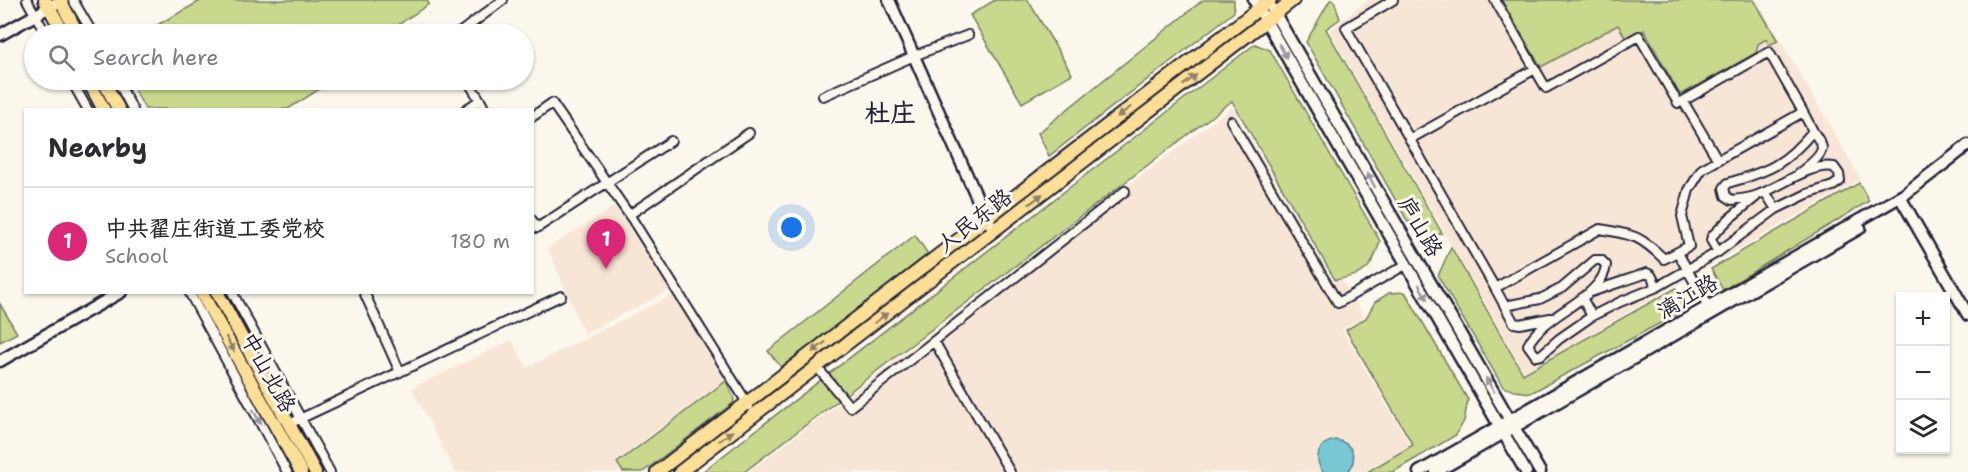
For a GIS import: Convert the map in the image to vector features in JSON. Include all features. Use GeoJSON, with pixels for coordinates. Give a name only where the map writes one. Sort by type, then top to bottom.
{"type":"FeatureCollection","features":[{"type":"Feature","properties":{"kind":"main road","name":"人民东路"},"geometry":{"type":"LineString","coordinates":[[680,472],[1293,0]]}},
{"type":"Feature","properties":{"kind":"main road"},"geometry":{"type":"LineString","coordinates":[[55,2],[61,24]]}},
{"type":"Feature","properties":{"kind":"main road"},"geometry":{"type":"LineString","coordinates":[[55,2],[71,24]]}},
{"type":"Feature","properties":{"kind":"main road","name":"人民东路"},"geometry":{"type":"LineString","coordinates":[[657,472],[1263,2]]}},
{"type":"Feature","properties":{"kind":"main road"},"geometry":{"type":"LineString","coordinates":[[93,90],[103,108]]}},
{"type":"Feature","properties":{"kind":"main road"},"geometry":{"type":"LineString","coordinates":[[108,90],[118,108]]}},
{"type":"Feature","properties":{"kind":"main road","name":"中山北路"},"geometry":{"type":"LineString","coordinates":[[194,294],[301,472]]}},
{"type":"Feature","properties":{"kind":"main road","name":"中山北路"},"geometry":{"type":"LineString","coordinates":[[219,294],[294,421],[315,472]]}},
{"type":"Feature","properties":{"kind":"street"},"geometry":{"type":"LineString","coordinates":[[27,0],[40,24]]}},
{"type":"Feature","properties":{"kind":"street"},"geometry":{"type":"LineString","coordinates":[[73,0],[87,24]]}},
{"type":"Feature","properties":{"kind":"street"},"geometry":{"type":"LineString","coordinates":[[471,24],[503,0]]}},
{"type":"Feature","properties":{"kind":"street"},"geometry":{"type":"LineString","coordinates":[[889,0],[986,218],[995,230]]}},
{"type":"Feature","properties":{"kind":"street"},"geometry":{"type":"LineString","coordinates":[[1394,0],[1346,27],[1514,323],[1537,326],[1555,317],[1590,292],[1604,276],[1606,265],[1601,260],[1595,260],[1562,288],[1540,299],[1505,306]]}},
{"type":"Feature","properties":{"kind":"street"},"geometry":{"type":"LineString","coordinates":[[1495,0],[1546,88],[1639,36],[1678,103],[1769,52],[1822,146],[1814,166]]}},
{"type":"Feature","properties":{"kind":"street"},"geometry":{"type":"LineString","coordinates":[[0,35],[55,2]]}},
{"type":"Feature","properties":{"kind":"street","name":"庐山路"},"geometry":{"type":"LineString","coordinates":[[1263,2],[1412,261],[1540,472]]}},
{"type":"Feature","properties":{"kind":"street"},"geometry":{"type":"LineString","coordinates":[[823,96],[968,35]]}},
{"type":"Feature","properties":{"kind":"street"},"geometry":{"type":"LineString","coordinates":[[1410,140],[1535,69]]}},
{"type":"Feature","properties":{"kind":"street"},"geometry":{"type":"LineString","coordinates":[[77,90],[87,108]]}},
{"type":"Feature","properties":{"kind":"street"},"geometry":{"type":"LineString","coordinates":[[122,90],[132,108]]}},
{"type":"Feature","properties":{"kind":"street"},"geometry":{"type":"LineString","coordinates":[[474,90],[485,108]]}},
{"type":"Feature","properties":{"kind":"street"},"geometry":{"type":"LineString","coordinates":[[468,108],[480,100]]}},
{"type":"Feature","properties":{"kind":"street"},"geometry":{"type":"LineString","coordinates":[[1683,101],[1718,160]]}},
{"type":"Feature","properties":{"kind":"street"},"geometry":{"type":"LineString","coordinates":[[534,116],[552,103],[629,214],[755,415]]}},
{"type":"Feature","properties":{"kind":"street"},"geometry":{"type":"LineString","coordinates":[[1495,288],[1600,229],[1631,235],[1645,241],[1664,260],[1678,253],[1689,246],[1682,216],[1689,190],[1702,169],[1803,112]]}},
{"type":"Feature","properties":{"kind":"street"},"geometry":{"type":"LineString","coordinates":[[1231,121],[1338,303],[1412,261]]}},
{"type":"Feature","properties":{"kind":"street"},"geometry":{"type":"LineString","coordinates":[[1740,209],[1735,200],[1726,196],[1724,188],[1728,183],[1770,169],[1786,159],[1813,131]]}},
{"type":"Feature","properties":{"kind":"street"},"geometry":{"type":"LineString","coordinates":[[629,214],[749,133]]}},
{"type":"Feature","properties":{"kind":"street"},"geometry":{"type":"LineString","coordinates":[[534,223],[537,228],[671,141]]}},
{"type":"Feature","properties":{"kind":"street","name":"漓江路"},"geometry":{"type":"LineString","coordinates":[[1904,198],[1968,145]]}},
{"type":"Feature","properties":{"kind":"street","name":"漓江路"},"geometry":{"type":"LineString","coordinates":[[1419,472],[1512,423],[1904,198],[1968,154]]}},
{"type":"Feature","properties":{"kind":"street"},"geometry":{"type":"LineString","coordinates":[[1537,326],[1528,345],[1536,356],[1541,355],[1592,316],[1658,287],[1718,252],[1776,209],[1833,186],[1840,181],[1839,174],[1834,167],[1814,166],[1762,193],[1740,209],[1712,236],[1718,252]]}},
{"type":"Feature","properties":{"kind":"street"},"geometry":{"type":"LineString","coordinates":[[817,367],[850,407],[1125,191]]}},
{"type":"Feature","properties":{"kind":"street"},"geometry":{"type":"LineString","coordinates":[[1735,200],[1762,193]]}},
{"type":"Feature","properties":{"kind":"street"},"geometry":{"type":"LineString","coordinates":[[1762,193],[1776,209]]}},
{"type":"Feature","properties":{"kind":"street"},"geometry":{"type":"LineString","coordinates":[[1904,198],[1968,302]]}},
{"type":"Feature","properties":{"kind":"street"},"geometry":{"type":"LineString","coordinates":[[1904,198],[1968,315]]}},
{"type":"Feature","properties":{"kind":"street"},"geometry":{"type":"LineString","coordinates":[[1678,253],[1710,310]]}},
{"type":"Feature","properties":{"kind":"street","name":"庐山路"},"geometry":{"type":"LineString","coordinates":[[1412,261],[1526,472]]}},
{"type":"Feature","properties":{"kind":"street"},"geometry":{"type":"LineString","coordinates":[[1590,292],[1647,273],[1651,275],[1658,287]]}},
{"type":"Feature","properties":{"kind":"street"},"geometry":{"type":"LineString","coordinates":[[1604,276],[1608,285]]}},
{"type":"Feature","properties":{"kind":"street"},"geometry":{"type":"LineString","coordinates":[[0,361],[117,294]]}},
{"type":"Feature","properties":{"kind":"street"},"geometry":{"type":"LineString","coordinates":[[194,294],[287,472]]}},
{"type":"Feature","properties":{"kind":"street"},"geometry":{"type":"LineString","coordinates":[[233,294],[294,421],[330,472]]}},
{"type":"Feature","properties":{"kind":"street"},"geometry":{"type":"LineString","coordinates":[[365,294],[400,372]]}},
{"type":"Feature","properties":{"kind":"street"},"geometry":{"type":"LineString","coordinates":[[294,421],[561,296]]}},
{"type":"Feature","properties":{"kind":"street"},"geometry":{"type":"LineString","coordinates":[[1582,298],[1592,316]]}},
{"type":"Feature","properties":{"kind":"street"},"geometry":{"type":"LineString","coordinates":[[934,341],[1010,472]]}},
{"type":"Feature","properties":{"kind":"street","name":"漓江路"},"geometry":{"type":"LineString","coordinates":[[1436,472],[1501,429]]}},
{"type":"Feature","properties":{"kind":"shaded area"},"geometry":{"type":"Polygon","coordinates":[[[1368,0],[1757,0],[1861,179],[1524,372],[1329,31],[1368,0]]]}},
{"type":"Feature","properties":{"kind":"shaded area"},"geometry":{"type":"Polygon","coordinates":[[[1232,107],[1334,283],[1342,280],[1364,317],[1342,329],[1410,445],[1363,472],[748,472],[1232,107]]]}},
{"type":"Feature","properties":{"kind":"shaded area"},"geometry":{"type":"Polygon","coordinates":[[[615,206],[670,290],[584,334],[548,248],[615,206]]]}},
{"type":"Feature","properties":{"kind":"shaded area"},"geometry":{"type":"Polygon","coordinates":[[[674,294],[726,379],[615,462],[621,472],[455,472],[412,388],[512,340],[527,368],[674,294]]]}},
{"type":"Feature","properties":{"kind":"green space"},"geometry":{"type":"Polygon","coordinates":[[[202,0],[427,0],[429,4],[399,24],[159,24],[202,0]]]}},
{"type":"Feature","properties":{"kind":"green space"},"geometry":{"type":"Polygon","coordinates":[[[995,0],[1028,0],[1072,74],[1022,103],[970,15],[995,0]]]}},
{"type":"Feature","properties":{"kind":"green space"},"geometry":{"type":"Polygon","coordinates":[[[1203,0],[1234,0],[1234,12],[1049,156],[1038,133],[1203,0]]]}},
{"type":"Feature","properties":{"kind":"green space"},"geometry":{"type":"Polygon","coordinates":[[[1330,0],[1334,0],[1340,19],[1326,29],[1442,233],[1428,238],[1419,224],[1408,222],[1306,42],[1330,0]]]}},
{"type":"Feature","properties":{"kind":"green space"},"geometry":{"type":"Polygon","coordinates":[[[1501,0],[1754,0],[1778,41],[1769,45],[1766,39],[1758,44],[1756,53],[1682,94],[1679,93],[1644,30],[1626,39],[1618,25],[1541,67],[1501,0]]]}},
{"type":"Feature","properties":{"kind":"green space"},"geometry":{"type":"Polygon","coordinates":[[[1255,44],[1270,50],[1380,241],[1374,259],[1366,270],[1354,276],[1335,280],[1232,101],[744,472],[702,472],[1255,44]]]}},
{"type":"Feature","properties":{"kind":"green space"},"geometry":{"type":"Polygon","coordinates":[[[135,90],[318,90],[290,108],[144,108],[135,90]]]}},
{"type":"Feature","properties":{"kind":"green space"},"geometry":{"type":"Polygon","coordinates":[[[1859,183],[1869,201],[1723,290],[1711,269],[1859,183]]]}},
{"type":"Feature","properties":{"kind":"green space"},"geometry":{"type":"Polygon","coordinates":[[[915,235],[928,254],[782,368],[768,351],[915,235]]]}},
{"type":"Feature","properties":{"kind":"green space"},"geometry":{"type":"Polygon","coordinates":[[[1451,247],[1523,374],[1676,288],[1688,308],[1531,393],[1515,391],[1503,387],[1438,276],[1451,247]]]}},
{"type":"Feature","properties":{"kind":"green space"},"geometry":{"type":"Polygon","coordinates":[[[1405,292],[1468,400],[1464,421],[1456,435],[1393,472],[1367,472],[1413,445],[1346,330],[1366,318],[1375,302],[1389,293],[1405,292]]]}},
{"type":"Feature","properties":{"kind":"green space"},"geometry":{"type":"Polygon","coordinates":[[[0,304],[17,333],[0,342],[0,304]]]}},
{"type":"Feature","properties":{"kind":"green space"},"geometry":{"type":"Polygon","coordinates":[[[726,381],[734,399],[733,403],[643,472],[623,472],[617,463],[726,381]]]}},
{"type":"Feature","properties":{"kind":"water"},"geometry":{"type":"Polygon","coordinates":[[[1335,440],[1346,444],[1352,451],[1353,461],[1348,472],[1323,472],[1320,467],[1318,457],[1321,448],[1335,440]]]}},
{"type":"Feature","properties":{"kind":"place","name":"中共翟庄街道工委党校"},"geometry":{"type":"Point","coordinates":[606,269]}},
{"type":"Feature","properties":{"kind":"district","name":"杜庄"},"geometry":{"type":"Point","coordinates":[890,113]}}]}
